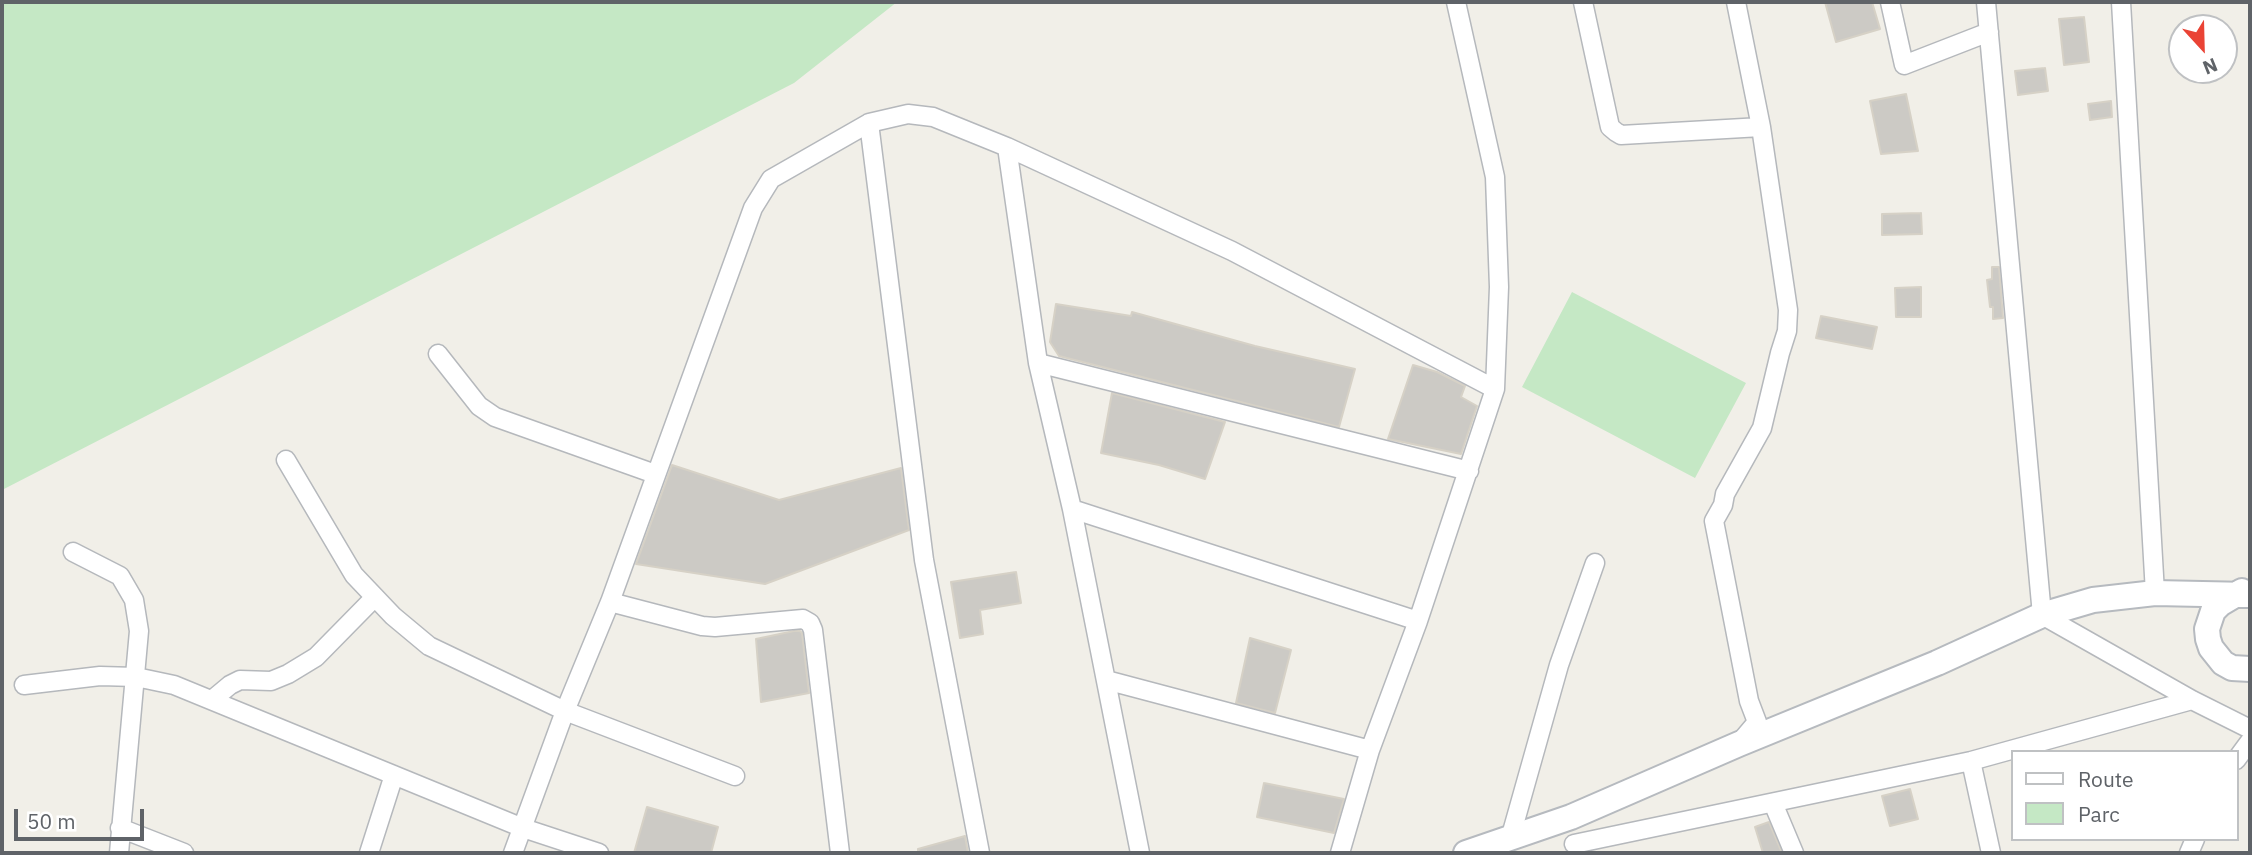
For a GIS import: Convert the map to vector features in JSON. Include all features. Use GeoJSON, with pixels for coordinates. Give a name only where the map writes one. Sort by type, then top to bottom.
{"type":"FeatureCollection","features":[{"type":"Feature","properties":{"kind":"main road"},"geometry":{"type":"LineString","coordinates":[[1466,853],[1571,817],[1739,744],[1937,663],[2042,615],[2093,600],[2155,593],[2246,592]]}},
{"type":"Feature","properties":{"kind":"main road"},"geometry":{"type":"LineString","coordinates":[[2246,592],[2220,604],[2207,629],[2211,648],[2223,663],[2250,684]]}},
{"type":"Feature","properties":{"kind":"main road"},"geometry":{"type":"LineString","coordinates":[[2223,663],[2232,668],[2250,669]]}},
{"type":"Feature","properties":{"kind":"street"},"geometry":{"type":"LineString","coordinates":[[1340,853],[1370,750],[1418,621],[1495,389],[1499,286],[1495,177],[1456,2]]}},
{"type":"Feature","properties":{"kind":"street"},"geometry":{"type":"LineString","coordinates":[[1583,2],[1610,127],[1616,132],[1621,135],[1761,127]]}},
{"type":"Feature","properties":{"kind":"street"},"geometry":{"type":"LineString","coordinates":[[1736,2],[1761,127],[1787,310],[1787,331],[1762,428],[1725,494],[1723,505],[1714,521],[1749,701],[1758,722],[1739,744]]}},
{"type":"Feature","properties":{"kind":"street"},"geometry":{"type":"LineString","coordinates":[[1890,2],[1904,65],[1989,32]]}},
{"type":"Feature","properties":{"kind":"street"},"geometry":{"type":"LineString","coordinates":[[1986,2],[2042,615],[2192,700],[2250,729]]}},
{"type":"Feature","properties":{"kind":"street"},"geometry":{"type":"LineString","coordinates":[[2122,2],[2155,593]]}},
{"type":"Feature","properties":{"kind":"street"},"geometry":{"type":"LineString","coordinates":[[513,853],[565,711],[610,602],[753,208],[771,179],[869,123],[908,114],[933,117],[1007,147],[1232,251],[1495,389]]}},
{"type":"Feature","properties":{"kind":"street"},"geometry":{"type":"LineString","coordinates":[[869,123],[924,560],[980,853]]}},
{"type":"Feature","properties":{"kind":"street"},"geometry":{"type":"LineString","coordinates":[[1007,147],[1038,363],[1072,509],[1140,853]]}},
{"type":"Feature","properties":{"kind":"street"},"geometry":{"type":"LineString","coordinates":[[438,354],[479,406],[495,417],[655,474]]}},
{"type":"Feature","properties":{"kind":"street"},"geometry":{"type":"LineString","coordinates":[[1038,363],[1469,471]]}},
{"type":"Feature","properties":{"kind":"street"},"geometry":{"type":"LineString","coordinates":[[286,460],[354,575],[393,616],[429,646],[565,711],[735,776]]}},
{"type":"Feature","properties":{"kind":"street"},"geometry":{"type":"LineString","coordinates":[[1072,509],[1418,621]]}},
{"type":"Feature","properties":{"kind":"street"},"geometry":{"type":"LineString","coordinates":[[73,552],[120,576],[134,600],[139,631],[119,853]]}},
{"type":"Feature","properties":{"kind":"street"},"geometry":{"type":"LineString","coordinates":[[1510,839],[1559,665],[1595,563]]}},
{"type":"Feature","properties":{"kind":"street"},"geometry":{"type":"LineString","coordinates":[[212,700],[240,680],[271,681],[316,657],[375,597]]}},
{"type":"Feature","properties":{"kind":"street"},"geometry":{"type":"LineString","coordinates":[[610,602],[702,626],[803,619],[810,623],[840,853]]}},
{"type":"Feature","properties":{"kind":"street"},"geometry":{"type":"LineString","coordinates":[[24,685],[100,676],[136,677],[174,685],[523,828],[599,853]]}},
{"type":"Feature","properties":{"kind":"street"},"geometry":{"type":"LineString","coordinates":[[1106,680],[1370,750]]}},
{"type":"Feature","properties":{"kind":"street"},"geometry":{"type":"LineString","coordinates":[[2011,750],[2192,700]]}},
{"type":"Feature","properties":{"kind":"street"},"geometry":{"type":"LineString","coordinates":[[2238,757],[2250,741]]}},
{"type":"Feature","properties":{"kind":"street"},"geometry":{"type":"LineString","coordinates":[[1571,817],[1574,848],[2010,750]]}},
{"type":"Feature","properties":{"kind":"street"},"geometry":{"type":"LineString","coordinates":[[1971,761],[1991,853]]}},
{"type":"Feature","properties":{"kind":"street"},"geometry":{"type":"LineString","coordinates":[[369,853],[394,775]]}},
{"type":"Feature","properties":{"kind":"street"},"geometry":{"type":"LineString","coordinates":[[1773,803],[1794,853]]}},
{"type":"Feature","properties":{"kind":"street"},"geometry":{"type":"LineString","coordinates":[[120,828],[184,853]]}},
{"type":"Feature","properties":{"kind":"green space"},"geometry":{"type":"Polygon","coordinates":[[[2,2],[897,2],[794,83],[2,490],[2,2]]]}},
{"type":"Feature","properties":{"kind":"green space"},"geometry":{"type":"Polygon","coordinates":[[[1572,292],[1746,383],[1695,478],[1522,387],[1572,292]]]}},
{"type":"Feature","properties":{"kind":"building"},"geometry":{"type":"Polygon","coordinates":[[[1825,2],[1872,2],[1880,29],[1836,42],[1825,2]]]}},
{"type":"Feature","properties":{"kind":"building"},"geometry":{"type":"Polygon","coordinates":[[[2084,17],[2089,62],[2064,65],[2059,19],[2084,17]]]}},
{"type":"Feature","properties":{"kind":"building"},"geometry":{"type":"Polygon","coordinates":[[[2045,68],[2048,91],[2018,95],[2015,71],[2045,68]]]}},
{"type":"Feature","properties":{"kind":"building"},"geometry":{"type":"Polygon","coordinates":[[[1906,94],[1918,151],[1881,154],[1870,101],[1906,94]]]}},
{"type":"Feature","properties":{"kind":"building"},"geometry":{"type":"Polygon","coordinates":[[[2111,101],[2112,117],[2090,120],[2088,104],[2111,101]]]}},
{"type":"Feature","properties":{"kind":"building"},"geometry":{"type":"Polygon","coordinates":[[[1921,213],[1922,234],[1882,235],[1882,214],[1921,213]]]}},
{"type":"Feature","properties":{"kind":"building"},"geometry":{"type":"Polygon","coordinates":[[[1992,267],[1999,267],[2003,318],[1993,319],[1993,307],[1990,307],[1987,280],[1992,279],[1992,267]]]}},
{"type":"Feature","properties":{"kind":"building"},"geometry":{"type":"Polygon","coordinates":[[[1921,287],[1921,317],[1896,317],[1895,288],[1921,287]]]}},
{"type":"Feature","properties":{"kind":"building"},"geometry":{"type":"Polygon","coordinates":[[[1056,304],[1131,316],[1132,312],[1255,346],[1355,369],[1339,427],[1059,356],[1050,342],[1056,304]]]}},
{"type":"Feature","properties":{"kind":"building"},"geometry":{"type":"Polygon","coordinates":[[[1821,316],[1877,327],[1872,349],[1816,338],[1821,316]]]}},
{"type":"Feature","properties":{"kind":"building"},"geometry":{"type":"Polygon","coordinates":[[[1413,365],[1437,372],[1465,386],[1461,397],[1477,406],[1461,454],[1388,439],[1413,365]]]}},
{"type":"Feature","properties":{"kind":"building"},"geometry":{"type":"Polygon","coordinates":[[[1112,393],[1225,422],[1205,479],[1159,465],[1101,453],[1112,393]]]}},
{"type":"Feature","properties":{"kind":"building"},"geometry":{"type":"Polygon","coordinates":[[[672,465],[779,500],[901,468],[909,530],[765,584],[636,564],[672,465]]]}},
{"type":"Feature","properties":{"kind":"building"},"geometry":{"type":"Polygon","coordinates":[[[1016,572],[1021,603],[980,610],[983,634],[960,638],[951,582],[1016,572]]]}},
{"type":"Feature","properties":{"kind":"building"},"geometry":{"type":"Polygon","coordinates":[[[794,631],[802,633],[809,693],[761,702],[756,639],[794,631]]]}},
{"type":"Feature","properties":{"kind":"building"},"geometry":{"type":"Polygon","coordinates":[[[1250,638],[1291,650],[1275,713],[1236,703],[1250,638]]]}},
{"type":"Feature","properties":{"kind":"building"},"geometry":{"type":"Polygon","coordinates":[[[1264,783],[1344,799],[1334,833],[1257,817],[1264,783]]]}},
{"type":"Feature","properties":{"kind":"building"},"geometry":{"type":"Polygon","coordinates":[[[1910,789],[1918,819],[1890,826],[1882,796],[1910,789]]]}},
{"type":"Feature","properties":{"kind":"building"},"geometry":{"type":"Polygon","coordinates":[[[647,807],[718,827],[711,853],[634,853],[647,807]]]}},
{"type":"Feature","properties":{"kind":"building"},"geometry":{"type":"Polygon","coordinates":[[[1769,822],[1782,853],[1763,853],[1755,827],[1769,822]]]}},
{"type":"Feature","properties":{"kind":"building"},"geometry":{"type":"Polygon","coordinates":[[[965,836],[968,853],[918,853],[918,849],[965,836]]]}}]}
